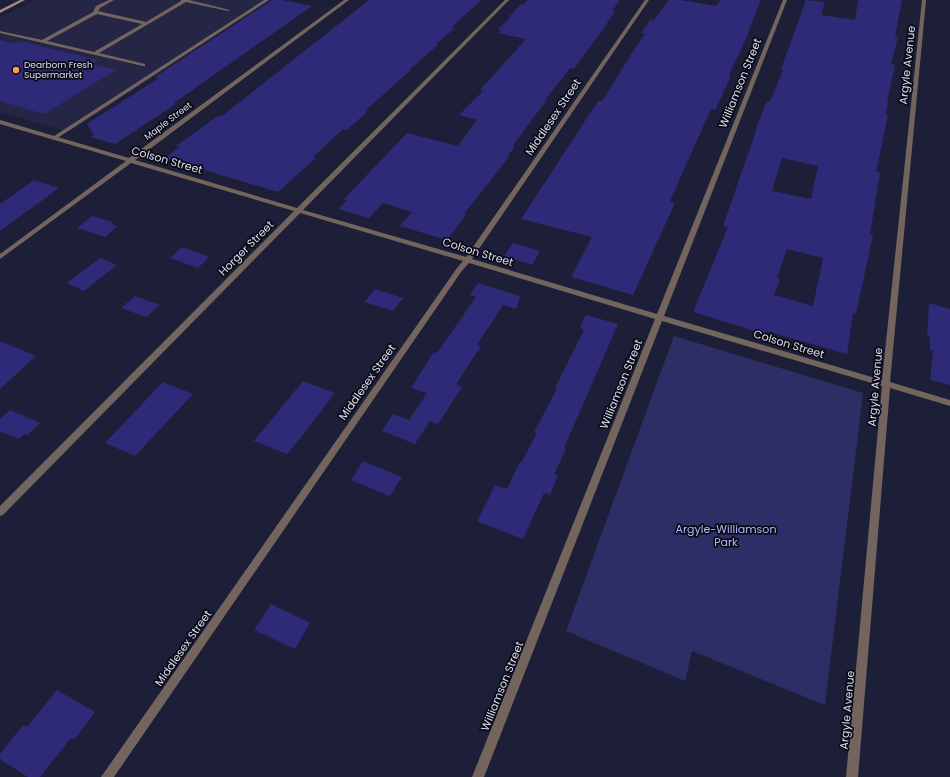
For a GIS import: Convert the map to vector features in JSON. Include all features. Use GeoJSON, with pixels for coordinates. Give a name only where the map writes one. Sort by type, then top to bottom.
{"type":"FeatureCollection","features":[{"type":"Feature","properties":{"kind":"main road"},"geometry":{"type":"LineString","coordinates":[[0,12],[24,0]]}},
{"type":"Feature","properties":{"kind":"street"},"geometry":{"type":"LineString","coordinates":[[97,12],[95,12],[98,7],[112,0]]}},
{"type":"Feature","properties":{"kind":"street"},"geometry":{"type":"LineString","coordinates":[[94,54],[185,0],[228,10]]}},
{"type":"Feature","properties":{"kind":"street"},"geometry":{"type":"LineString","coordinates":[[54,138],[266,0]]}},
{"type":"Feature","properties":{"kind":"street","name":"Maple Street"},"geometry":{"type":"LineString","coordinates":[[0,257],[347,0]]}},
{"type":"Feature","properties":{"kind":"street","name":"Horger Street"},"geometry":{"type":"LineString","coordinates":[[0,512],[507,0]]}},
{"type":"Feature","properties":{"kind":"street","name":"Middlesex Street"},"geometry":{"type":"LineString","coordinates":[[107,777],[458,270],[468,260],[647,0]]}},
{"type":"Feature","properties":{"kind":"street","name":"Williamson Street"},"geometry":{"type":"LineString","coordinates":[[478,777],[785,0]]}},
{"type":"Feature","properties":{"kind":"street","name":"Argyle Avenue"},"geometry":{"type":"LineString","coordinates":[[852,777],[886,384],[924,0]]}},
{"type":"Feature","properties":{"kind":"street"},"geometry":{"type":"LineString","coordinates":[[42,42],[97,12],[146,23]]}},
{"type":"Feature","properties":{"kind":"street"},"geometry":{"type":"LineString","coordinates":[[0,31],[6,26]]}},
{"type":"Feature","properties":{"kind":"street"},"geometry":{"type":"LineString","coordinates":[[0,31],[143,65]]}},
{"type":"Feature","properties":{"kind":"street"},"geometry":{"type":"LineString","coordinates":[[19,36],[26,33]]}},
{"type":"Feature","properties":{"kind":"street","name":"Colson Street"},"geometry":{"type":"LineString","coordinates":[[0,122],[950,403]]}},
{"type":"Feature","properties":{"kind":"shaded area"},"geometry":{"type":"Polygon","coordinates":[[[36,0],[270,0],[69,132],[0,112],[0,18],[36,0]]]}},
{"type":"Feature","properties":{"kind":"green space","name":"Argyle-Williamson Park"},"geometry":{"type":"Polygon","coordinates":[[[674,336],[863,393],[825,705],[692,651],[685,681],[566,631],[674,336]]]}},
{"type":"Feature","properties":{"kind":"building"},"geometry":{"type":"Polygon","coordinates":[[[272,0],[282,0],[312,6],[174,103],[176,104],[115,144],[91,137],[94,135],[87,124],[159,78],[155,77],[272,0]]]}},
{"type":"Feature","properties":{"kind":"building"},"geometry":{"type":"Polygon","coordinates":[[[369,0],[481,0],[452,27],[455,28],[436,44],[438,45],[365,111],[368,111],[347,130],[343,129],[313,157],[316,158],[278,192],[164,158],[180,147],[176,146],[219,115],[222,116],[369,0]]]}},
{"type":"Feature","properties":{"kind":"building"},"geometry":{"type":"Polygon","coordinates":[[[528,0],[620,0],[612,11],[615,11],[603,29],[574,69],[570,68],[545,100],[546,101],[513,145],[515,146],[507,157],[509,157],[464,214],[466,215],[447,240],[400,226],[412,212],[383,203],[369,218],[338,209],[347,200],[344,199],[407,133],[458,146],[477,120],[459,115],[483,91],[480,90],[526,39],[498,33],[501,30],[498,29],[511,17],[509,17],[521,4],[523,5],[528,0]]]}},
{"type":"Feature","properties":{"kind":"building"},"geometry":{"type":"Polygon","coordinates":[[[669,0],[680,0],[716,6],[720,0],[761,0],[749,29],[750,30],[729,75],[731,76],[715,110],[711,109],[670,201],[675,203],[633,295],[571,277],[592,237],[521,219],[598,101],[602,101],[645,34],[641,33],[650,20],[653,21],[669,0]]]}},
{"type":"Feature","properties":{"kind":"building"},"geometry":{"type":"Polygon","coordinates":[[[806,0],[825,2],[821,15],[855,20],[858,0],[902,0],[895,37],[898,37],[891,64],[895,65],[887,103],[886,115],[888,115],[876,172],[880,173],[870,234],[873,235],[856,314],[853,313],[847,354],[766,331],[765,334],[693,312],[728,227],[723,226],[755,131],[767,101],[770,102],[783,70],[781,69],[806,0]],[[782,158],[772,191],[811,199],[818,166],[782,158]],[[787,249],[777,278],[780,279],[774,295],[813,306],[823,258],[787,249]]]}},
{"type":"Feature","properties":{"kind":"building"},"geometry":{"type":"Polygon","coordinates":[[[0,40],[15,44],[20,41],[97,60],[92,64],[116,70],[44,114],[0,101],[0,40]]]}},
{"type":"Feature","properties":{"kind":"building"},"geometry":{"type":"Polygon","coordinates":[[[34,180],[59,188],[0,231],[0,204],[34,180]]]}},
{"type":"Feature","properties":{"kind":"building"},"geometry":{"type":"Polygon","coordinates":[[[92,216],[113,222],[111,224],[118,226],[105,237],[77,228],[92,216]]]}},
{"type":"Feature","properties":{"kind":"building"},"geometry":{"type":"Polygon","coordinates":[[[513,243],[540,251],[532,265],[504,256],[513,243]]]}},
{"type":"Feature","properties":{"kind":"building"},"geometry":{"type":"Polygon","coordinates":[[[182,247],[209,257],[198,268],[170,258],[182,247]]]}},
{"type":"Feature","properties":{"kind":"building"},"geometry":{"type":"Polygon","coordinates":[[[100,258],[117,265],[84,291],[67,283],[100,258]]]}},
{"type":"Feature","properties":{"kind":"building"},"geometry":{"type":"Polygon","coordinates":[[[478,283],[520,296],[516,309],[503,305],[477,345],[481,346],[456,384],[462,387],[438,424],[430,421],[415,444],[382,431],[393,414],[409,420],[427,393],[411,388],[434,352],[437,353],[476,297],[470,295],[478,283]]]}},
{"type":"Feature","properties":{"kind":"building"},"geometry":{"type":"Polygon","coordinates":[[[375,289],[403,298],[393,311],[364,302],[375,289]]]}},
{"type":"Feature","properties":{"kind":"building"},"geometry":{"type":"Polygon","coordinates":[[[135,296],[160,305],[146,317],[121,308],[135,296]]]}},
{"type":"Feature","properties":{"kind":"building"},"geometry":{"type":"Polygon","coordinates":[[[929,303],[950,309],[950,385],[930,380],[933,351],[930,350],[930,337],[927,336],[929,303]]]}},
{"type":"Feature","properties":{"kind":"building"},"geometry":{"type":"Polygon","coordinates":[[[586,315],[618,324],[564,448],[566,449],[554,474],[558,475],[550,495],[544,493],[523,539],[477,521],[495,485],[507,489],[520,462],[522,462],[537,433],[534,432],[557,389],[555,388],[584,330],[580,328],[586,315]]]}},
{"type":"Feature","properties":{"kind":"building"},"geometry":{"type":"Polygon","coordinates":[[[0,341],[36,356],[0,389],[0,341]]]}},
{"type":"Feature","properties":{"kind":"building"},"geometry":{"type":"Polygon","coordinates":[[[303,381],[335,393],[287,454],[254,441],[303,381]]]}},
{"type":"Feature","properties":{"kind":"building"},"geometry":{"type":"Polygon","coordinates":[[[163,382],[193,394],[135,456],[105,443],[163,382]]]}},
{"type":"Feature","properties":{"kind":"building"},"geometry":{"type":"Polygon","coordinates":[[[10,410],[40,423],[27,435],[24,434],[18,439],[0,431],[0,419],[10,410]]]}},
{"type":"Feature","properties":{"kind":"building"},"geometry":{"type":"Polygon","coordinates":[[[363,461],[402,477],[390,496],[351,480],[363,461]]]}},
{"type":"Feature","properties":{"kind":"building"},"geometry":{"type":"Polygon","coordinates":[[[271,604],[310,623],[295,649],[254,630],[271,604]]]}},
{"type":"Feature","properties":{"kind":"building"},"geometry":{"type":"Polygon","coordinates":[[[57,690],[95,712],[74,740],[71,738],[40,777],[28,777],[0,759],[0,754],[23,725],[27,727],[57,690]]]}},
{"type":"Feature","properties":{"kind":"place","name":"Dearborn Fresh Supermarket"},"geometry":{"type":"Point","coordinates":[16,70]}}]}
